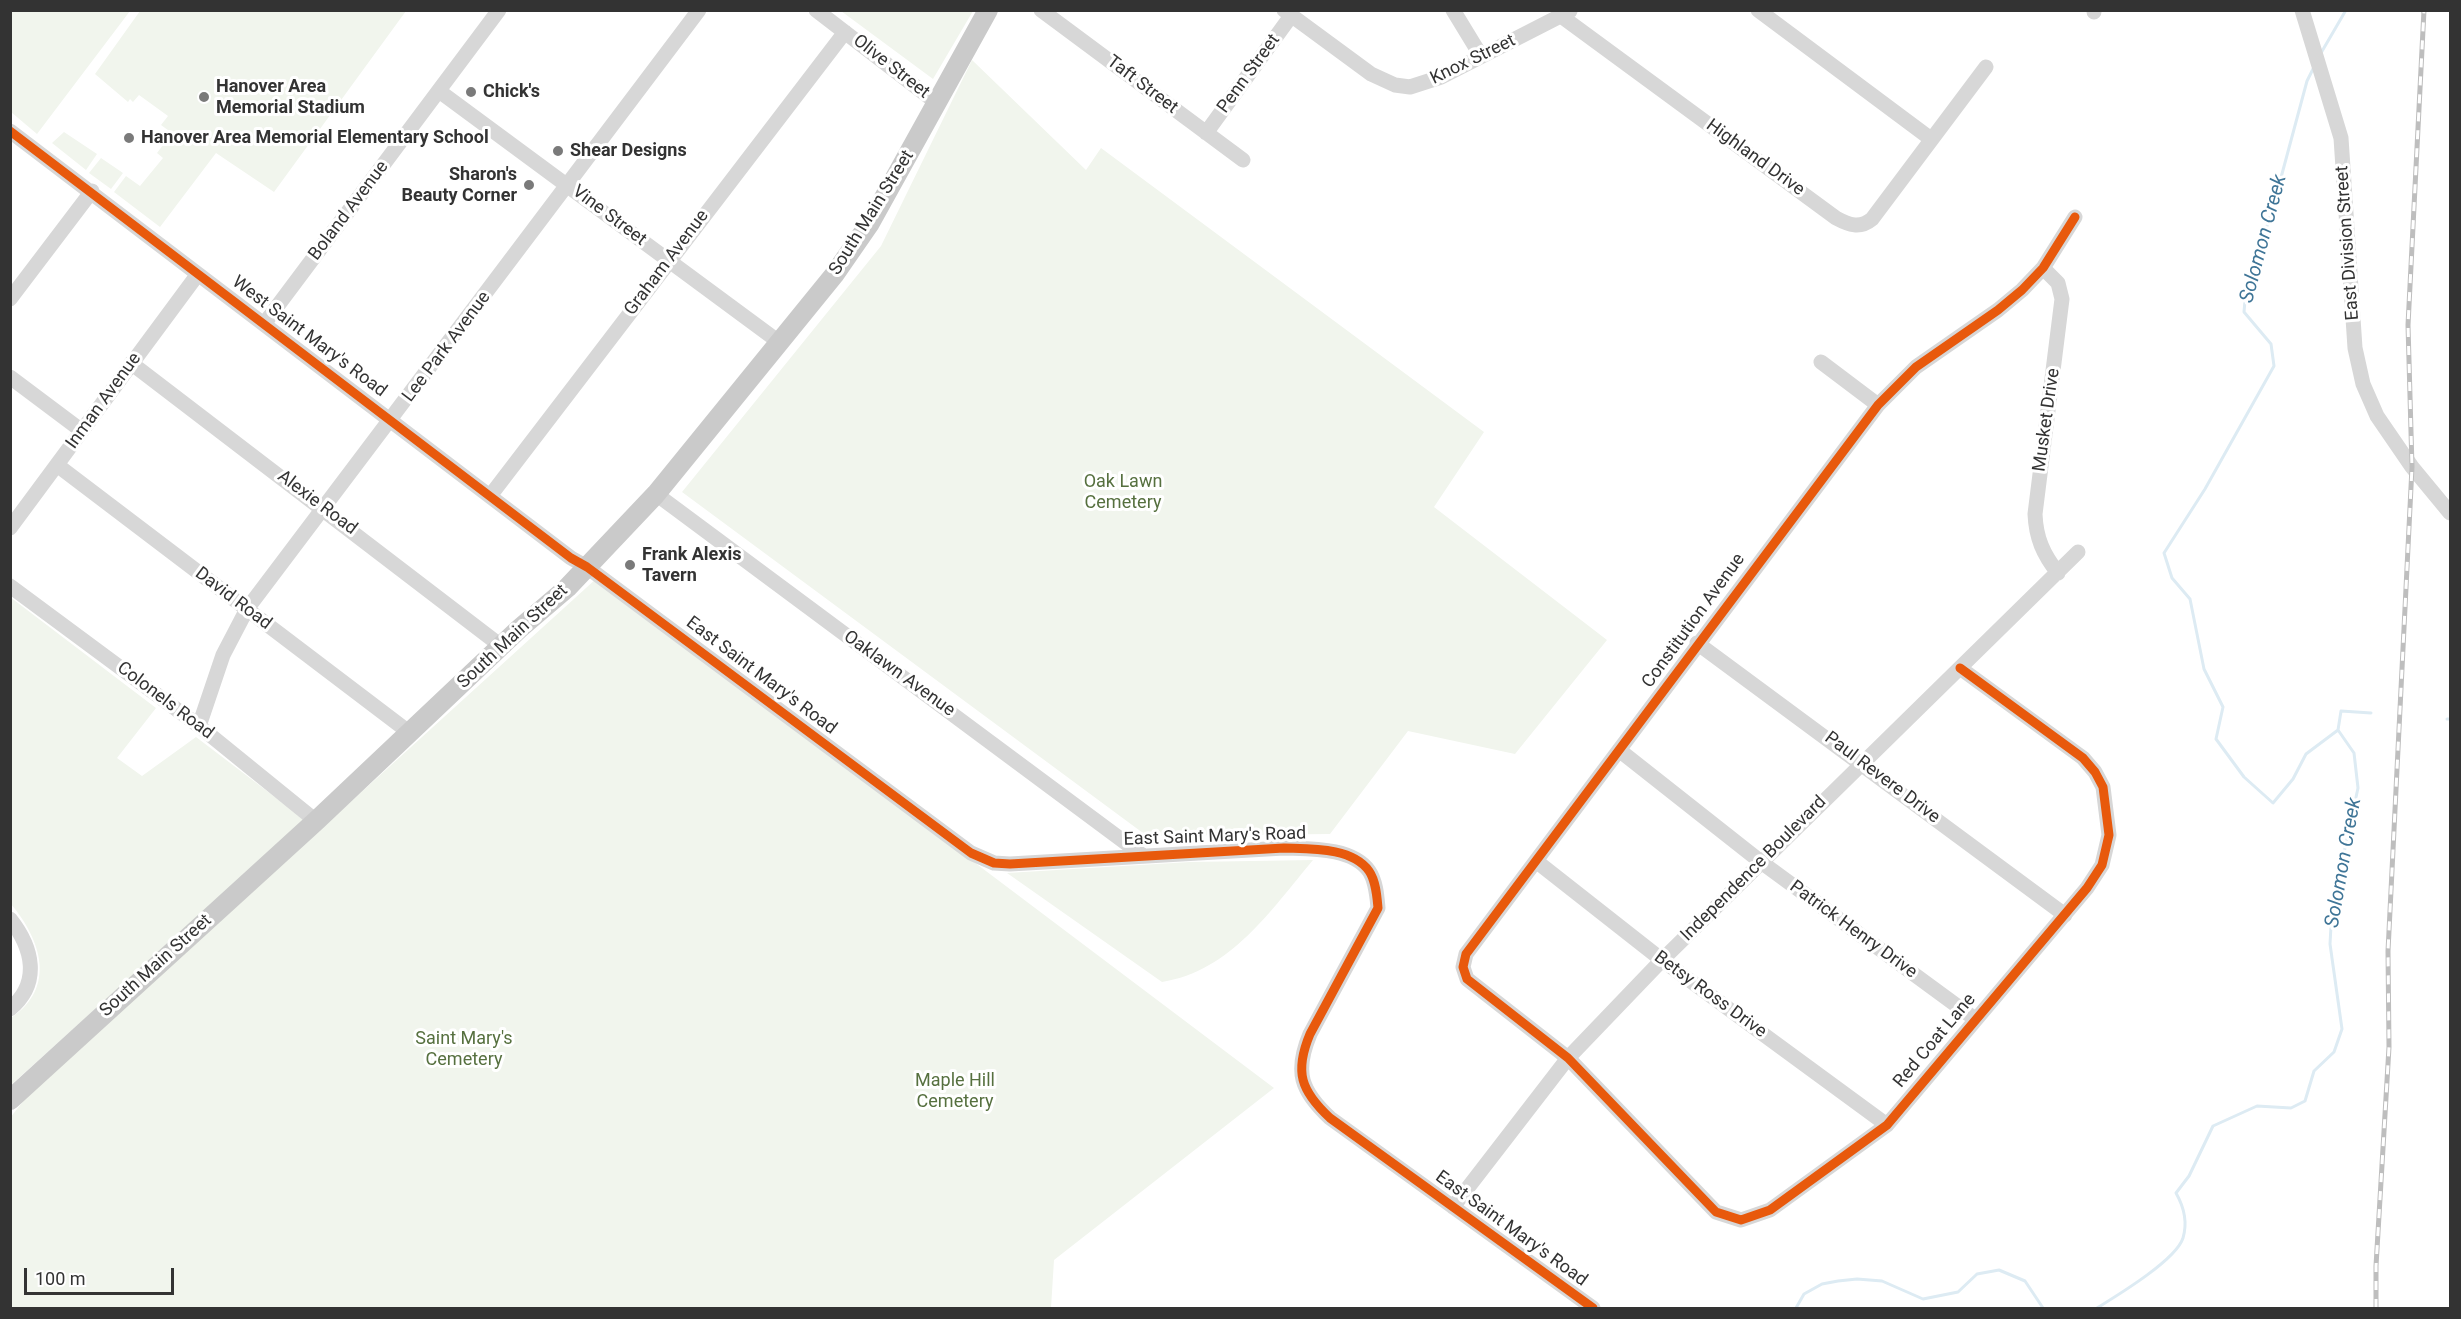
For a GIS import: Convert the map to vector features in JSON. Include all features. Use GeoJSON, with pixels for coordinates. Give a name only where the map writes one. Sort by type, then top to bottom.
{"type":"FeatureCollection","features":[{"type":"Feature","properties":{"kind":"main road","name":"South Main Street"},"geometry":{"type":"LineString","coordinates":[[10,1100],[316,822],[587,567],[656,494],[834,275],[870,223],[988,10]]}},
{"type":"Feature","properties":{"kind":"street","name":"Boland Avenue"},"geometry":{"type":"LineString","coordinates":[[264,324],[499,10]]}},
{"type":"Feature","properties":{"kind":"street","name":"Lee Park Avenue"},"geometry":{"type":"LineString","coordinates":[[199,726],[223,655],[247,609],[392,420],[699,10]]}},
{"type":"Feature","properties":{"kind":"street","name":"Olive Street"},"geometry":{"type":"LineString","coordinates":[[816,10],[937,103]]}},
{"type":"Feature","properties":{"kind":"street","name":"Taft Street"},"geometry":{"type":"LineString","coordinates":[[1041,10],[1243,160]]}},
{"type":"Feature","properties":{"kind":"street"},"geometry":{"type":"LineString","coordinates":[[1453,10],[1481,56]]}},
{"type":"Feature","properties":{"kind":"street"},"geometry":{"type":"LineString","coordinates":[[1758,10],[1931,140]]}},
{"type":"Feature","properties":{"kind":"street","name":"East Division Street"},"geometry":{"type":"LineString","coordinates":[[2302,10],[2341,138],[2355,348],[2363,384],[2377,416],[2412,467],[2451,513]]}},
{"type":"Feature","properties":{"kind":"street","name":"Penn Street"},"geometry":{"type":"LineString","coordinates":[[1206,133],[1288,13]]}},
{"type":"Feature","properties":{"kind":"street","name":"Knox Street"},"geometry":{"type":"LineString","coordinates":[[1288,13],[1371,74],[1395,85],[1425,84],[1566,13]]}},
{"type":"Feature","properties":{"kind":"street","name":"Highland Drive"},"geometry":{"type":"LineString","coordinates":[[1566,13],[1848,224],[1864,225],[1872,219],[1986,67]]}},
{"type":"Feature","properties":{"kind":"street","name":"Graham Avenue"},"geometry":{"type":"LineString","coordinates":[[490,496],[845,32]]}},
{"type":"Feature","properties":{"kind":"street","name":"Vine Street"},"geometry":{"type":"LineString","coordinates":[[439,90],[779,342]]}},
{"type":"Feature","properties":{"kind":"street","name":"West Saint Mary's Road"},"geometry":{"type":"LineString","coordinates":[[10,131],[92,191],[571,558],[587,567]]}},
{"type":"Feature","properties":{"kind":"street"},"geometry":{"type":"LineString","coordinates":[[10,299],[92,191]]}},
{"type":"Feature","properties":{"kind":"street","name":"Constitution Avenue"},"geometry":{"type":"LineString","coordinates":[[1568,1058],[1467,979],[1462,967],[1466,954],[1697,643],[1878,405],[1916,367],[1998,310],[2043,268],[2075,217]]}},
{"type":"Feature","properties":{"kind":"street","name":"Musket Drive"},"geometry":{"type":"LineString","coordinates":[[2043,268],[2058,283],[2062,298],[2035,514],[2036,536],[2046,557],[2058,573]]}},
{"type":"Feature","properties":{"kind":"street","name":"Inman Avenue"},"geometry":{"type":"LineString","coordinates":[[10,528],[198,274]]}},
{"type":"Feature","properties":{"kind":"street"},"geometry":{"type":"LineString","coordinates":[[1821,362],[1878,405]]}},
{"type":"Feature","properties":{"kind":"street","name":"Alexie Road"},"geometry":{"type":"LineString","coordinates":[[131,363],[323,507],[501,646]]}},
{"type":"Feature","properties":{"kind":"street"},"geometry":{"type":"LineString","coordinates":[[10,378],[82,431]]}},
{"type":"Feature","properties":{"kind":"street","name":"David Road"},"geometry":{"type":"LineString","coordinates":[[57,465],[410,733]]}},
{"type":"Feature","properties":{"kind":"street","name":"Oaklawn Avenue"},"geometry":{"type":"LineString","coordinates":[[656,494],[1142,855]]}},
{"type":"Feature","properties":{"kind":"street","name":"Independence Boulevard"},"geometry":{"type":"LineString","coordinates":[[1453,1207],[1568,1058],[1662,960],[2078,552]]}},
{"type":"Feature","properties":{"kind":"street","name":"East Saint Mary's Road"},"geometry":{"type":"LineString","coordinates":[[587,567],[982,859],[1010,864],[1284,848],[1328,850],[1354,859],[1369,871],[1376,890],[1378,908],[1310,1034],[1300,1067],[1302,1083],[1314,1104],[1329,1119],[1593,1308]]}},
{"type":"Feature","properties":{"kind":"street","name":"Colonels Road"},"geometry":{"type":"LineString","coordinates":[[10,585],[199,726],[316,822]]}},
{"type":"Feature","properties":{"kind":"street","name":"Paul Revere Drive"},"geometry":{"type":"LineString","coordinates":[[1697,643],[2065,915]]}},
{"type":"Feature","properties":{"kind":"street","name":"Red Coat Lane"},"geometry":{"type":"LineString","coordinates":[[1568,1058],[1716,1212],[1741,1220],[1770,1210],[1887,1125],[2065,915],[2102,865],[2107,851],[2109,835],[2103,787],[2095,772],[2083,758],[1960,668]]}},
{"type":"Feature","properties":{"kind":"street","name":"Patrick Henry Drive"},"geometry":{"type":"LineString","coordinates":[[1619,750],[1761,862],[1975,1019]]}},
{"type":"Feature","properties":{"kind":"street","name":"Betsy Ross Drive"},"geometry":{"type":"LineString","coordinates":[[1536,861],[1662,960],[1887,1125]]}},
{"type":"Feature","properties":{"kind":"street"},"geometry":{"type":"LineString","coordinates":[[10,919],[31,955],[32,969],[29,985],[10,1009]]}},
{"type":"Feature","properties":{"kind":"green space"},"geometry":{"type":"Polygon","coordinates":[[[11,10],[130,11],[37,134],[11,112],[11,10]]]}},
{"type":"Feature","properties":{"kind":"green space"},"geometry":{"type":"Polygon","coordinates":[[[140,11],[406,11],[274,192],[216,153],[160,227],[114,192],[126,176],[140,186],[163,158],[157,153],[172,133],[161,125],[168,116],[139,95],[133,102],[130,99],[128,102],[95,74],[140,11]]]}},
{"type":"Feature","properties":{"kind":"green space"},"geometry":{"type":"Polygon","coordinates":[[[841,11],[973,11],[933,79],[841,11]]]}},
{"type":"Feature","properties":{"kind":"green space","name":"Oak Lawn Cemetery"},"geometry":{"type":"Polygon","coordinates":[[[972,60],[1086,170],[1101,148],[1484,432],[1434,507],[1607,640],[1515,754],[1408,731],[1330,834],[1147,836],[682,492],[881,246],[972,60]]]}},
{"type":"Feature","properties":{"kind":"green space"},"geometry":{"type":"Polygon","coordinates":[[[64,132],[97,154],[86,170],[52,143],[64,132]]]}},
{"type":"Feature","properties":{"kind":"green space"},"geometry":{"type":"Polygon","coordinates":[[[101,158],[123,173],[111,189],[89,173],[101,158]]]}},
{"type":"Feature","properties":{"kind":"green space","name":"Saint Mary's Cemetery"},"geometry":{"type":"Polygon","coordinates":[[[597,578],[1274,1088],[1054,1260],[1051,1308],[11,1308],[10,1118],[28,1095],[597,578]]]}},
{"type":"Feature","properties":{"kind":"green space"},"geometry":{"type":"Polygon","coordinates":[[[10,597],[156,708],[117,758],[142,776],[196,737],[305,820],[11,1085],[11,1018],[25,1006],[35,992],[40,963],[30,933],[11,904],[10,597]]]}},
{"type":"Feature","properties":{"kind":"green space"},"geometry":{"type":"Polygon","coordinates":[[[1313,860],[1265,918],[1229,952],[1187,976],[1162,982],[1007,873],[1190,862],[1313,860]]]}},
{"type":"Feature","properties":{"kind":"waterway","name":"Solomon Creek"},"geometry":{"type":"LineString","coordinates":[[2321,53],[2346,10]]}},
{"type":"Feature","properties":{"kind":"waterway","name":"Solomon Creek"},"geometry":{"type":"LineString","coordinates":[[2314,67],[2307,81],[2272,211],[2246,289],[2244,312],[2271,344],[2274,366],[2205,489],[2164,553],[2172,578],[2190,599],[2204,669],[2223,707],[2216,739],[2244,777],[2273,803],[2293,779],[2306,754],[2338,730]]}},
{"type":"Feature","properties":{"kind":"waterway"},"geometry":{"type":"LineString","coordinates":[[2338,730],[2341,711],[2371,713]]}},
{"type":"Feature","properties":{"kind":"waterway","name":"Solomon Creek"},"geometry":{"type":"LineString","coordinates":[[2097,1308],[2145,1276],[2178,1247],[2183,1238],[2185,1220],[2176,1193],[2189,1176],[2213,1126],[2257,1106],[2291,1108],[2305,1101],[2314,1071],[2334,1052],[2342,1029],[2330,944],[2332,908],[2358,788],[2354,753],[2338,730]]}},
{"type":"Feature","properties":{"kind":"waterway","name":"Solomon Creek"},"geometry":{"type":"LineString","coordinates":[[1796,1308],[1804,1294],[1822,1284],[1838,1281],[1857,1279],[1882,1281],[1923,1299],[1958,1292],[1977,1274],[1999,1270],[2025,1281],[2043,1308]]}},
{"type":"Feature","properties":{"kind":"railway"},"geometry":{"type":"LineString","coordinates":[[2376,1308],[2376,1266],[2389,1047],[2388,951],[2412,467],[2408,325],[2424,10]]}},
{"type":"Feature","properties":{"kind":"cycle path"},"geometry":{"type":"LineString","coordinates":[[10,131],[571,558],[587,567],[971,853],[994,863],[1010,864],[1284,848],[1318,849],[1341,853],[1362,863],[1373,879],[1378,908],[1310,1034],[1302,1059],[1303,1080],[1307,1090],[1312,1099],[1330,1118],[1593,1308]]}},
{"type":"Feature","properties":{"kind":"cycle path"},"geometry":{"type":"LineString","coordinates":[[1960,668],[2083,758],[2095,772],[2103,787],[2109,835],[2102,865],[2087,888],[1887,1125],[1770,1210],[1741,1220],[1716,1212],[1568,1058],[1467,979],[1463,967],[1466,954],[1878,405],[1916,367],[1998,310],[2022,290],[2043,268],[2075,217]]}},
{"type":"Feature","properties":{"kind":"place","name":"Chick's"},"geometry":{"type":"Point","coordinates":[471,92]}},
{"type":"Feature","properties":{"kind":"place","name":"Hanover Area Memorial Stadium"},"geometry":{"type":"Point","coordinates":[204,97]}},
{"type":"Feature","properties":{"kind":"place","name":"Hanover Area Memorial Elementary School"},"geometry":{"type":"Point","coordinates":[129,138]}},
{"type":"Feature","properties":{"kind":"place","name":"Shear Designs"},"geometry":{"type":"Point","coordinates":[558,151]}},
{"type":"Feature","properties":{"kind":"place","name":"Sharon's Beauty Corner"},"geometry":{"type":"Point","coordinates":[529,185]}},
{"type":"Feature","properties":{"kind":"place","name":"Frank Alexis Tavern"},"geometry":{"type":"Point","coordinates":[630,565]}},
{"type":"Feature","properties":{"kind":"park label","name":"Maple Hill Cemetery"},"geometry":{"type":"Point","coordinates":[955,1091]}}]}
